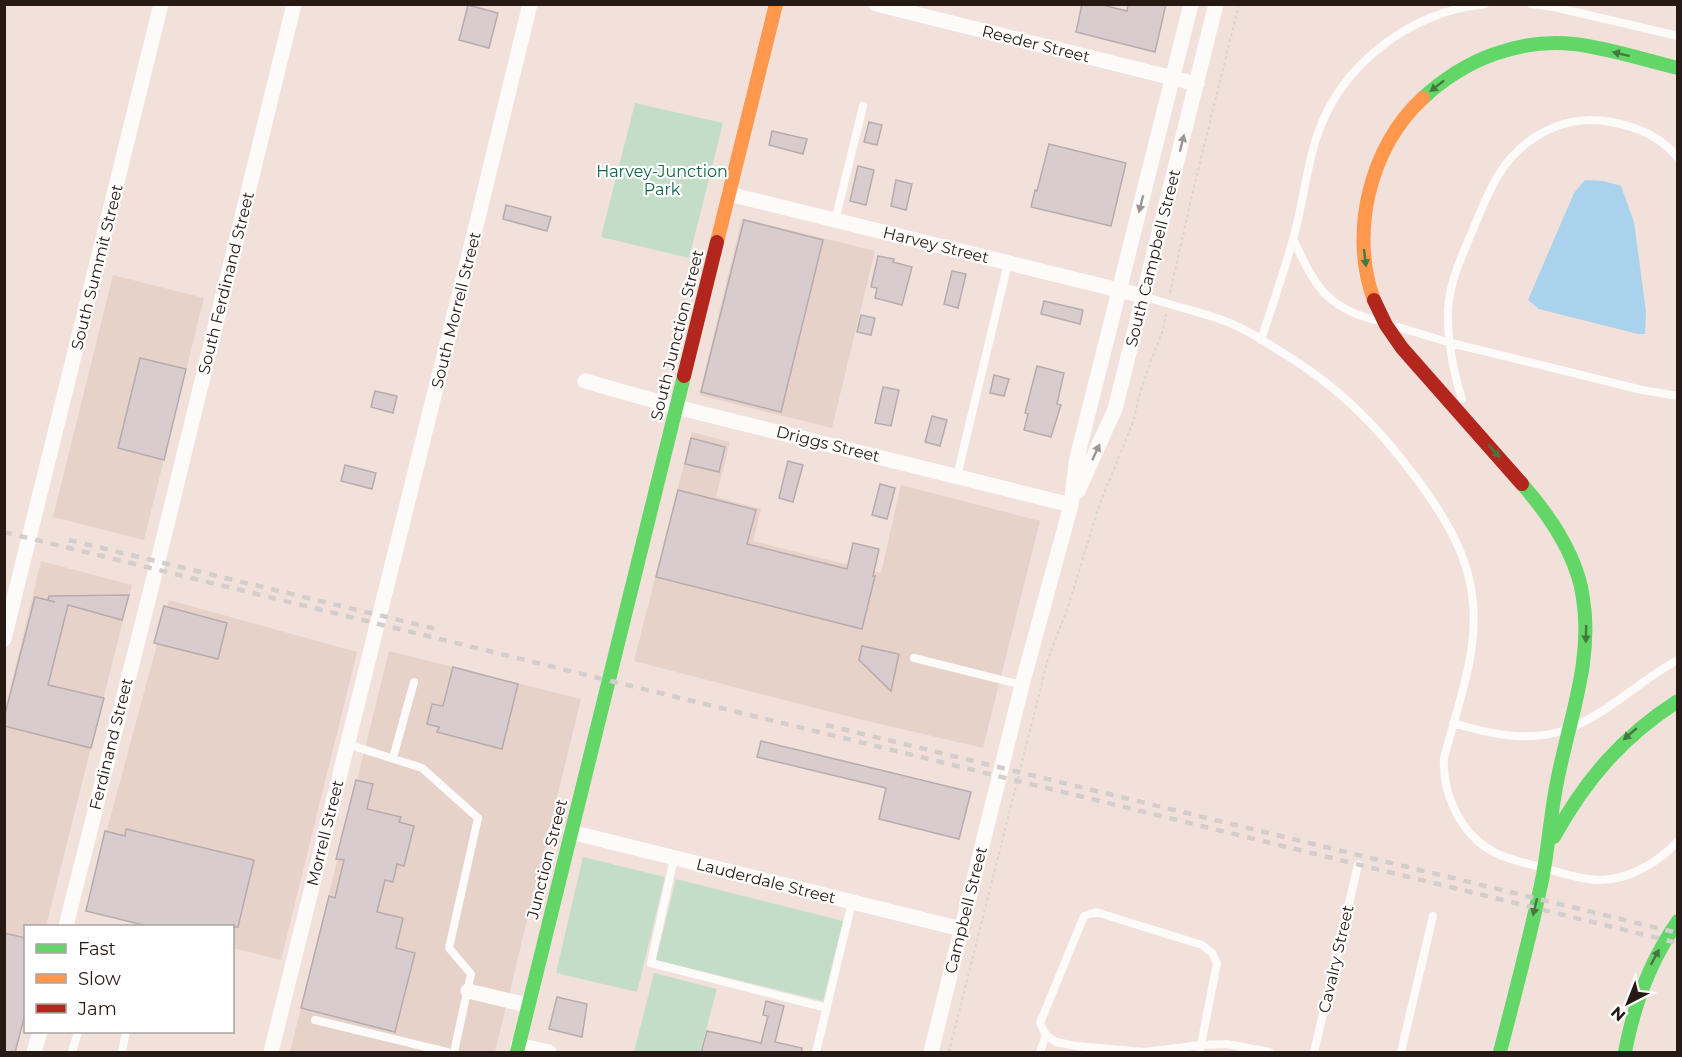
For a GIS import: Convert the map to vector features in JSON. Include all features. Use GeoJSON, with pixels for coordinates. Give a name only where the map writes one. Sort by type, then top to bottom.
{"type":"FeatureCollection","features":[{"type":"Feature","properties":{"kind":"main road","name":"South Junction Street"},"geometry":{"type":"LineString","coordinates":[[610,673],[776,4]]}},
{"type":"Feature","properties":{"kind":"main road"},"geometry":{"type":"LineString","coordinates":[[1500,1053],[1548,850],[1554,793],[1578,692],[1586,647],[1586,611],[1579,576],[1561,536],[1546,511],[1408,355],[1385,323],[1373,295],[1365,264],[1363,236],[1366,204],[1375,173],[1389,140],[1410,111],[1431,90],[1455,72],[1482,58],[1500,51],[1537,44],[1578,45],[1677,68]]}},
{"type":"Feature","properties":{"kind":"main road","name":"Junction Street"},"geometry":{"type":"LineString","coordinates":[[518,1049],[610,673]]}},
{"type":"Feature","properties":{"kind":"main road"},"geometry":{"type":"LineString","coordinates":[[1548,850],[1575,802],[1607,757],[1644,722],[1677,701]]}},
{"type":"Feature","properties":{"kind":"main road"},"geometry":{"type":"LineString","coordinates":[[1625,1053],[1638,996],[1645,978],[1659,949],[1677,921]]}},
{"type":"Feature","properties":{"kind":"street","name":"South Summit Street"},"geometry":{"type":"LineString","coordinates":[[4,639],[161,4]]}},
{"type":"Feature","properties":{"kind":"street","name":"South Ferdinand Street"},"geometry":{"type":"LineString","coordinates":[[158,561],[294,4]]}},
{"type":"Feature","properties":{"kind":"street","name":"South Morrell Street"},"geometry":{"type":"LineString","coordinates":[[379,614],[449,343],[530,4]]}},
{"type":"Feature","properties":{"kind":"street","name":"Reeder Street"},"geometry":{"type":"LineString","coordinates":[[876,4],[908,8],[1197,84]]}},
{"type":"Feature","properties":{"kind":"street","name":"South Campbell Street"},"geometry":{"type":"LineString","coordinates":[[1001,768],[1071,505],[1076,462],[1191,4]]}},
{"type":"Feature","properties":{"kind":"street","name":"South Campbell Street"},"geometry":{"type":"LineString","coordinates":[[1071,505],[1115,409],[1216,4]]}},
{"type":"Feature","properties":{"kind":"street","name":"Harvey Street"},"geometry":{"type":"LineString","coordinates":[[729,194],[1143,296]]}},
{"type":"Feature","properties":{"kind":"street","name":"Driggs Street"},"geometry":{"type":"LineString","coordinates":[[585,381],[676,407],[1071,505]]}},
{"type":"Feature","properties":{"kind":"street","name":"Ferdinand Street"},"geometry":{"type":"LineString","coordinates":[[67,925],[158,561]]}},
{"type":"Feature","properties":{"kind":"street","name":"Morrell Street"},"geometry":{"type":"LineString","coordinates":[[271,1053],[379,614]]}},
{"type":"Feature","properties":{"kind":"street","name":"Campbell Street"},"geometry":{"type":"LineString","coordinates":[[931,1053],[1001,768]]}},
{"type":"Feature","properties":{"kind":"street","name":"Lauderdale Street"},"geometry":{"type":"LineString","coordinates":[[571,832],[961,929]]}},
{"type":"Feature","properties":{"kind":"street"},"geometry":{"type":"LineString","coordinates":[[468,991],[527,1005]]}},
{"type":"Feature","properties":{"kind":"street"},"geometry":{"type":"LineString","coordinates":[[34,1053],[40,1033]]}},
{"type":"Feature","properties":{"kind":"street"},"geometry":{"type":"LineString","coordinates":[[518,1049],[549,1053]]}},
{"type":"Feature","properties":{"kind":"lane"},"geometry":{"type":"LineString","coordinates":[[1261,339],[1293,239],[1317,136],[1335,98],[1353,74],[1375,52],[1402,31],[1449,11],[1485,4]]}},
{"type":"Feature","properties":{"kind":"lane"},"geometry":{"type":"LineString","coordinates":[[1531,4],[1554,7],[1677,36]]}},
{"type":"Feature","properties":{"kind":"lane"},"geometry":{"type":"LineString","coordinates":[[835,220],[863,105]]}},
{"type":"Feature","properties":{"kind":"lane"},"geometry":{"type":"LineString","coordinates":[[1478,433],[1459,392],[1451,343],[1449,300],[1464,251],[1492,185],[1507,162],[1525,144],[1558,126],[1577,121],[1599,120],[1644,131],[1663,142],[1677,158]]}},
{"type":"Feature","properties":{"kind":"lane"},"geometry":{"type":"LineString","coordinates":[[1293,239],[1310,273],[1325,295],[1346,311],[1451,343],[1642,390],[1677,396]]}},
{"type":"Feature","properties":{"kind":"lane"},"geometry":{"type":"LineString","coordinates":[[957,476],[1008,263]]}},
{"type":"Feature","properties":{"kind":"lane"},"geometry":{"type":"LineString","coordinates":[[1143,296],[1229,323],[1261,339],[1322,377],[1375,427],[1432,499],[1455,537],[1464,560],[1471,586],[1473,621],[1471,655],[1444,758],[1444,778],[1461,821],[1482,845],[1506,858],[1598,880],[1620,877],[1639,870],[1676,847]]}},
{"type":"Feature","properties":{"kind":"lane"},"geometry":{"type":"LineString","coordinates":[[914,658],[1022,685]]}},
{"type":"Feature","properties":{"kind":"lane"},"geometry":{"type":"LineString","coordinates":[[1453,723],[1506,736],[1533,736],[1562,731],[1606,710],[1650,676],[1677,660]]}},
{"type":"Feature","properties":{"kind":"lane"},"geometry":{"type":"LineString","coordinates":[[393,759],[414,682]]}},
{"type":"Feature","properties":{"kind":"lane"},"geometry":{"type":"LineString","coordinates":[[346,744],[422,768],[478,818],[448,948],[471,974],[454,1053]]}},
{"type":"Feature","properties":{"kind":"lane"},"geometry":{"type":"LineString","coordinates":[[674,858],[651,963],[827,1008]]}},
{"type":"Feature","properties":{"kind":"lane","name":"Cavalry Street"},"geometry":{"type":"LineString","coordinates":[[1314,1053],[1358,865]]}},
{"type":"Feature","properties":{"kind":"lane"},"geometry":{"type":"LineString","coordinates":[[816,1053],[852,902]]}},
{"type":"Feature","properties":{"kind":"lane"},"geometry":{"type":"LineString","coordinates":[[1200,1049],[1217,963],[1212,953],[1202,945],[1096,912],[1084,916],[1040,1023],[1046,1035],[1056,1042],[1076,1046],[1144,1052],[1200,1049],[1227,1044],[1269,1053]]}},
{"type":"Feature","properties":{"kind":"lane"},"geometry":{"type":"LineString","coordinates":[[1401,1053],[1433,916]]}},
{"type":"Feature","properties":{"kind":"lane"},"geometry":{"type":"LineString","coordinates":[[315,1020],[447,1053]]}},
{"type":"Feature","properties":{"kind":"lane"},"geometry":{"type":"LineString","coordinates":[[72,1053],[78,1033]]}},
{"type":"Feature","properties":{"kind":"lane"},"geometry":{"type":"LineString","coordinates":[[122,1053],[126,1033]]}},
{"type":"Feature","properties":{"kind":"lane"},"geometry":{"type":"LineString","coordinates":[[1040,1053],[1046,1035]]}},
{"type":"Feature","properties":{"kind":"path"},"geometry":{"type":"LineString","coordinates":[[949,1053],[1048,659],[1069,604],[1099,506],[1133,422],[1142,386],[1162,329],[1239,4]]}},
{"type":"Feature","properties":{"kind":"shaded area"},"geometry":{"type":"Polygon","coordinates":[[[742,218],[875,251],[832,428],[699,395],[742,218]]]}},
{"type":"Feature","properties":{"kind":"shaded area"},"geometry":{"type":"Polygon","coordinates":[[[113,275],[204,298],[144,540],[53,517],[113,275]]]}},
{"type":"Feature","properties":{"kind":"shaded area"},"geometry":{"type":"Polygon","coordinates":[[[692,432],[730,442],[716,497],[761,509],[753,541],[881,573],[901,485],[1040,521],[983,748],[846,716],[634,661],[692,432]]]}},
{"type":"Feature","properties":{"kind":"shaded area"},"geometry":{"type":"Polygon","coordinates":[[[41,561],[132,585],[46,925],[24,925],[24,1017],[16,1052],[5,1052],[5,710],[41,561]]]}},
{"type":"Feature","properties":{"kind":"shaded area"},"geometry":{"type":"Polygon","coordinates":[[[169,600],[357,652],[281,960],[234,948],[234,925],[142,925],[85,911],[169,600]]]}},
{"type":"Feature","properties":{"kind":"shaded area"},"geometry":{"type":"Polygon","coordinates":[[[389,651],[581,699],[495,1052],[290,1052],[389,651]]]}},
{"type":"Feature","properties":{"kind":"green space","name":"Harvey-Junction Park"},"geometry":{"type":"Polygon","coordinates":[[[635,103],[723,123],[689,258],[601,237],[635,103]]]}},
{"type":"Feature","properties":{"kind":"green space"},"geometry":{"type":"Polygon","coordinates":[[[583,857],[665,877],[637,992],[556,973],[583,857]]]}},
{"type":"Feature","properties":{"kind":"green space"},"geometry":{"type":"Polygon","coordinates":[[[676,879],[843,921],[823,1001],[656,960],[676,879]]]}},
{"type":"Feature","properties":{"kind":"green space"},"geometry":{"type":"Polygon","coordinates":[[[654,973],[717,989],[700,1052],[634,1052],[654,973]]]}},
{"type":"Feature","properties":{"kind":"water"},"geometry":{"type":"Polygon","coordinates":[[[1585,180],[1604,181],[1621,186],[1634,222],[1646,312],[1645,334],[1539,309],[1528,300],[1574,193],[1585,180]]]}},
{"type":"Feature","properties":{"kind":"building"},"geometry":{"type":"Polygon","coordinates":[[[1082,4],[1099,4],[1127,11],[1128,4],[1166,4],[1155,52],[1076,32],[1082,4]]]}},
{"type":"Feature","properties":{"kind":"building"},"geometry":{"type":"Polygon","coordinates":[[[468,5],[498,13],[489,48],[459,40],[468,5]]]}},
{"type":"Feature","properties":{"kind":"building"},"geometry":{"type":"Polygon","coordinates":[[[869,122],[882,125],[877,145],[864,142],[869,122]]]}},
{"type":"Feature","properties":{"kind":"building"},"geometry":{"type":"Polygon","coordinates":[[[772,131],[807,139],[803,154],[769,145],[772,131]]]}},
{"type":"Feature","properties":{"kind":"building"},"geometry":{"type":"Polygon","coordinates":[[[1049,144],[1126,163],[1111,226],[1031,207],[1049,144]]]}},
{"type":"Feature","properties":{"kind":"building"},"geometry":{"type":"Polygon","coordinates":[[[858,166],[874,170],[866,205],[850,201],[858,166]]]}},
{"type":"Feature","properties":{"kind":"building"},"geometry":{"type":"Polygon","coordinates":[[[896,180],[912,184],[906,210],[891,206],[896,180]]]}},
{"type":"Feature","properties":{"kind":"building"},"geometry":{"type":"Polygon","coordinates":[[[506,205],[551,217],[547,231],[503,219],[506,205]]]}},
{"type":"Feature","properties":{"kind":"building"},"geometry":{"type":"Polygon","coordinates":[[[744,220],[823,240],[781,412],[701,392],[744,220]]]}},
{"type":"Feature","properties":{"kind":"building"},"geometry":{"type":"Polygon","coordinates":[[[878,256],[894,259],[893,262],[912,267],[902,305],[875,298],[877,288],[871,287],[878,256]]]}},
{"type":"Feature","properties":{"kind":"building"},"geometry":{"type":"Polygon","coordinates":[[[952,271],[966,274],[958,308],[944,304],[952,271]]]}},
{"type":"Feature","properties":{"kind":"building"},"geometry":{"type":"Polygon","coordinates":[[[1044,301],[1083,310],[1080,324],[1041,314],[1044,301]]]}},
{"type":"Feature","properties":{"kind":"building"},"geometry":{"type":"Polygon","coordinates":[[[861,315],[875,318],[871,335],[857,332],[861,315]]]}},
{"type":"Feature","properties":{"kind":"building"},"geometry":{"type":"Polygon","coordinates":[[[140,358],[186,369],[164,460],[118,448],[140,358]]]}},
{"type":"Feature","properties":{"kind":"building"},"geometry":{"type":"Polygon","coordinates":[[[1037,366],[1064,373],[1057,404],[1061,405],[1051,437],[1024,430],[1028,414],[1025,413],[1037,366]]]}},
{"type":"Feature","properties":{"kind":"building"},"geometry":{"type":"Polygon","coordinates":[[[994,375],[1009,379],[1004,396],[990,393],[994,375]]]}},
{"type":"Feature","properties":{"kind":"building"},"geometry":{"type":"Polygon","coordinates":[[[883,387],[899,390],[891,426],[875,423],[883,387]]]}},
{"type":"Feature","properties":{"kind":"building"},"geometry":{"type":"Polygon","coordinates":[[[375,391],[397,396],[393,413],[371,407],[375,391]]]}},
{"type":"Feature","properties":{"kind":"building"},"geometry":{"type":"Polygon","coordinates":[[[932,416],[947,420],[940,446],[925,442],[932,416]]]}},
{"type":"Feature","properties":{"kind":"building"},"geometry":{"type":"Polygon","coordinates":[[[691,438],[725,447],[719,472],[685,464],[691,438]]]}},
{"type":"Feature","properties":{"kind":"building"},"geometry":{"type":"Polygon","coordinates":[[[788,461],[803,465],[793,502],[779,498],[788,461]]]}},
{"type":"Feature","properties":{"kind":"building"},"geometry":{"type":"Polygon","coordinates":[[[345,465],[376,473],[372,489],[341,481],[345,465]]]}},
{"type":"Feature","properties":{"kind":"building"},"geometry":{"type":"Polygon","coordinates":[[[880,484],[895,488],[887,519],[872,515],[880,484]]]}},
{"type":"Feature","properties":{"kind":"building"},"geometry":{"type":"Polygon","coordinates":[[[678,490],[756,510],[747,544],[847,569],[853,543],[879,549],[862,629],[656,577],[678,490]]]}},
{"type":"Feature","properties":{"kind":"building"},"geometry":{"type":"Polygon","coordinates":[[[129,595],[122,620],[68,605],[48,685],[104,698],[91,748],[4,726],[4,718],[35,597],[55,602],[48,600],[49,596],[129,595]]]}},
{"type":"Feature","properties":{"kind":"building"},"geometry":{"type":"Polygon","coordinates":[[[164,606],[227,623],[218,659],[154,643],[164,606]]]}},
{"type":"Feature","properties":{"kind":"building"},"geometry":{"type":"Polygon","coordinates":[[[862,646],[899,654],[891,691],[859,660],[862,646]]]}},
{"type":"Feature","properties":{"kind":"building"},"geometry":{"type":"Polygon","coordinates":[[[453,667],[518,684],[502,749],[437,732],[439,727],[427,724],[432,704],[443,706],[453,667]]]}},
{"type":"Feature","properties":{"kind":"building"},"geometry":{"type":"Polygon","coordinates":[[[761,741],[971,792],[959,839],[879,819],[886,788],[757,757],[761,741]]]}},
{"type":"Feature","properties":{"kind":"building"},"geometry":{"type":"Polygon","coordinates":[[[356,780],[373,784],[367,809],[401,817],[399,822],[414,826],[404,866],[397,864],[393,882],[385,880],[377,912],[403,918],[396,948],[415,953],[395,1032],[301,1008],[329,896],[335,898],[344,860],[336,859],[356,780]]]}},
{"type":"Feature","properties":{"kind":"building"},"geometry":{"type":"Polygon","coordinates":[[[126,829],[254,860],[238,927],[234,925],[143,925],[86,911],[105,831],[125,836],[126,829]]]}},
{"type":"Feature","properties":{"kind":"building"},"geometry":{"type":"Polygon","coordinates":[[[4,933],[24,938],[24,1018],[15,1053],[4,1053],[4,933]]]}},
{"type":"Feature","properties":{"kind":"building"},"geometry":{"type":"Polygon","coordinates":[[[557,997],[587,1004],[582,1037],[549,1029],[557,997]]]}},
{"type":"Feature","properties":{"kind":"building"},"geometry":{"type":"Polygon","coordinates":[[[766,1001],[784,1006],[775,1042],[802,1048],[801,1053],[701,1053],[707,1031],[761,1043],[768,1016],[763,1015],[766,1001]]]}},
{"type":"Feature","properties":{"kind":"railway"},"geometry":{"type":"LineString","coordinates":[[4,532],[1678,943]]}},
{"type":"Feature","properties":{"kind":"railway"},"geometry":{"type":"LineString","coordinates":[[69,540],[436,629]]}},
{"type":"Feature","properties":{"kind":"railway"},"geometry":{"type":"LineString","coordinates":[[826,725],[1678,933]]}},
{"type":"Feature","properties":{"kind":"traffic: fast"},"geometry":{"type":"LineString","coordinates":[[1423,98],[1456,73],[1474,63],[1512,48],[1533,45],[1553,43],[1587,46],[1678,68]]}},
{"type":"Feature","properties":{"kind":"traffic: fast"},"geometry":{"type":"LineString","coordinates":[[517,1052],[684,376]]}},
{"type":"Feature","properties":{"kind":"traffic: fast"},"geometry":{"type":"LineString","coordinates":[[1500,1052],[1543,875],[1556,789],[1579,688],[1585,644],[1583,598],[1575,567],[1561,537],[1522,484]]}},
{"type":"Feature","properties":{"kind":"traffic: fast"},"geometry":{"type":"LineString","coordinates":[[1554,837],[1592,778],[1607,761],[1640,729],[1678,701]]}},
{"type":"Feature","properties":{"kind":"traffic: fast"},"geometry":{"type":"LineString","coordinates":[[1625,1052],[1644,984],[1659,952],[1678,921]]}},
{"type":"Feature","properties":{"kind":"traffic: slow"},"geometry":{"type":"LineString","coordinates":[[717,242],[776,4]]}},
{"type":"Feature","properties":{"kind":"traffic: slow"},"geometry":{"type":"LineString","coordinates":[[1374,300],[1367,274],[1364,247],[1369,192],[1389,140],[1423,98]]}},
{"type":"Feature","properties":{"kind":"traffic: jam"},"geometry":{"type":"LineString","coordinates":[[684,376],[717,242]]}},
{"type":"Feature","properties":{"kind":"traffic: jam"},"geometry":{"type":"LineString","coordinates":[[1374,300],[1386,325],[1402,348],[1522,484]]}}]}
